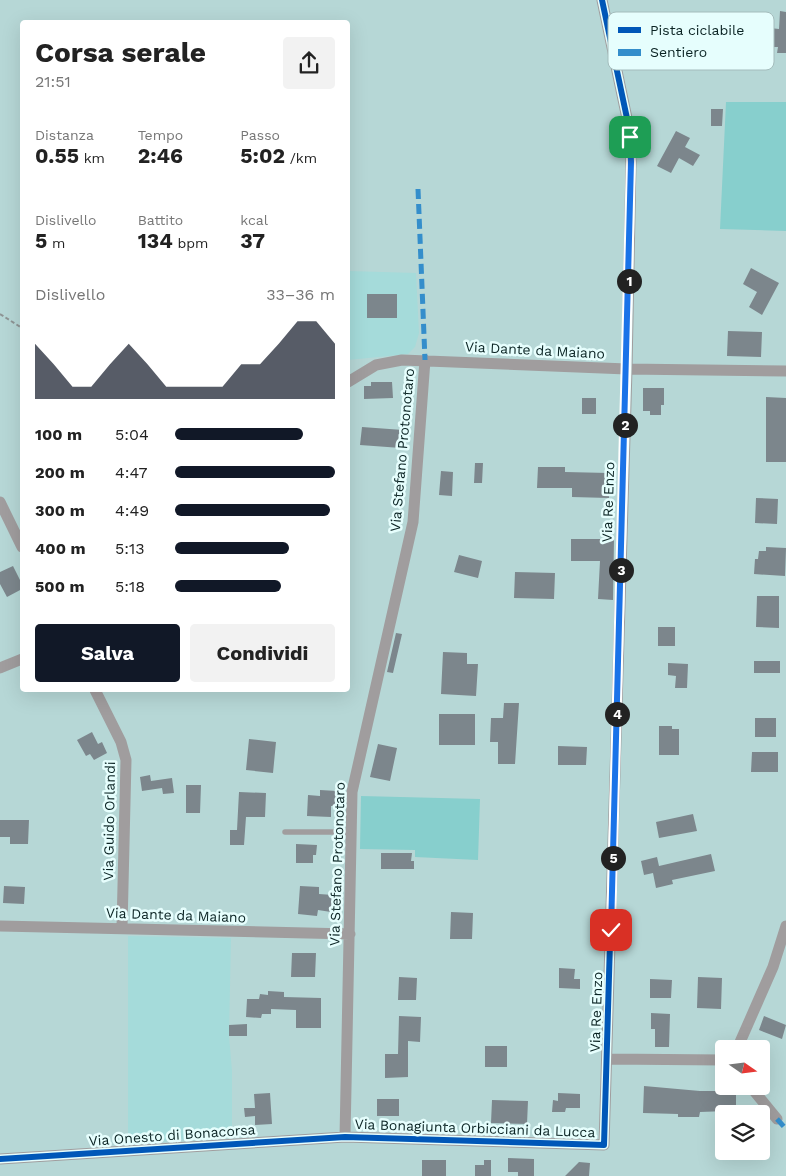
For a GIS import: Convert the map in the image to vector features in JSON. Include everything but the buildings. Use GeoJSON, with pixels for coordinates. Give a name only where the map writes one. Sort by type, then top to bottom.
{"type":"FeatureCollection","features":[{"type":"Feature","properties":{"kind":"street"},"geometry":{"type":"LineString","coordinates":[[602,0],[608,28]]}},
{"type":"Feature","properties":{"kind":"street"},"geometry":{"type":"LineString","coordinates":[[617,70],[626,110],[631,148],[627,369]]}},
{"type":"Feature","properties":{"kind":"street","name":"Via Dante da Maiano"},"geometry":{"type":"LineString","coordinates":[[350,381],[366,370],[384,363],[402,360],[627,369],[786,371]]}},
{"type":"Feature","properties":{"kind":"street","name":"Via Stefano Protonotaro"},"geometry":{"type":"LineString","coordinates":[[345,1137],[351,832],[354,777],[413,522],[425,360]]}},
{"type":"Feature","properties":{"kind":"street","name":"Via Re Enzo"},"geometry":{"type":"LineString","coordinates":[[604,1145],[627,369]]}},
{"type":"Feature","properties":{"kind":"street"},"geometry":{"type":"LineString","coordinates":[[0,502],[20,543]]}},
{"type":"Feature","properties":{"kind":"street"},"geometry":{"type":"LineString","coordinates":[[0,668],[20,660]]}},
{"type":"Feature","properties":{"kind":"street","name":"Via Guido Orlandi"},"geometry":{"type":"LineString","coordinates":[[96,692],[121,742],[126,760],[122,928]]}},
{"type":"Feature","properties":{"kind":"street","name":"Via Dante da Maiano"},"geometry":{"type":"LineString","coordinates":[[0,926],[350,934]]}},
{"type":"Feature","properties":{"kind":"street"},"geometry":{"type":"LineString","coordinates":[[740,1040],[784,944],[786,926]]}},
{"type":"Feature","properties":{"kind":"street"},"geometry":{"type":"LineString","coordinates":[[607,1059],[715,1060]]}},
{"type":"Feature","properties":{"kind":"street"},"geometry":{"type":"LineString","coordinates":[[757,1095],[777,1119]]}},
{"type":"Feature","properties":{"kind":"street","name":"Via Bonagiunta Orbicciani da Lucca"},"geometry":{"type":"LineString","coordinates":[[345,1137],[604,1145]]}},
{"type":"Feature","properties":{"kind":"street","name":"Via Onesto di Bonacorsa"},"geometry":{"type":"LineString","coordinates":[[0,1158],[345,1137]]}},
{"type":"Feature","properties":{"kind":"lane"},"geometry":{"type":"LineString","coordinates":[[285,832],[351,832]]}},
{"type":"Feature","properties":{"kind":"path"},"geometry":{"type":"LineString","coordinates":[[0,314],[20,327]]}},
{"type":"Feature","properties":{"kind":"shaded area"},"geometry":{"type":"Polygon","coordinates":[[[726,102],[786,102],[786,231],[720,229],[726,102]]]}},
{"type":"Feature","properties":{"kind":"shaded area"},"geometry":{"type":"Polygon","coordinates":[[[350,271],[416,273],[419,333],[415,347],[408,354],[350,360],[350,271]]]}},
{"type":"Feature","properties":{"kind":"shaded area"},"geometry":{"type":"Polygon","coordinates":[[[361,796],[480,799],[478,860],[415,857],[415,850],[360,849],[361,796]]]}},
{"type":"Feature","properties":{"kind":"shaded area"},"geometry":{"type":"Polygon","coordinates":[[[128,936],[231,938],[229,1036],[232,1071],[232,1135],[128,1145],[128,936]]]}},
{"type":"Feature","properties":{"kind":"marked path"},"geometry":{"type":"LineString","coordinates":[[418,189],[425,360]]}},
{"type":"Feature","properties":{"kind":"marked path"},"geometry":{"type":"LineString","coordinates":[[777,1119],[786,1129]]}},
{"type":"Feature","properties":{"kind":"cycle path"},"geometry":{"type":"LineString","coordinates":[[602,0],[608,28]]}},
{"type":"Feature","properties":{"kind":"cycle path"},"geometry":{"type":"LineString","coordinates":[[0,1159],[345,1137],[604,1145],[627,369],[631,162],[628,123],[617,70]]}},
{"type":"Feature","properties":{"kind":"route"},"geometry":{"type":"LineString","coordinates":[[611,930],[627,369],[630,137]]}}]}
